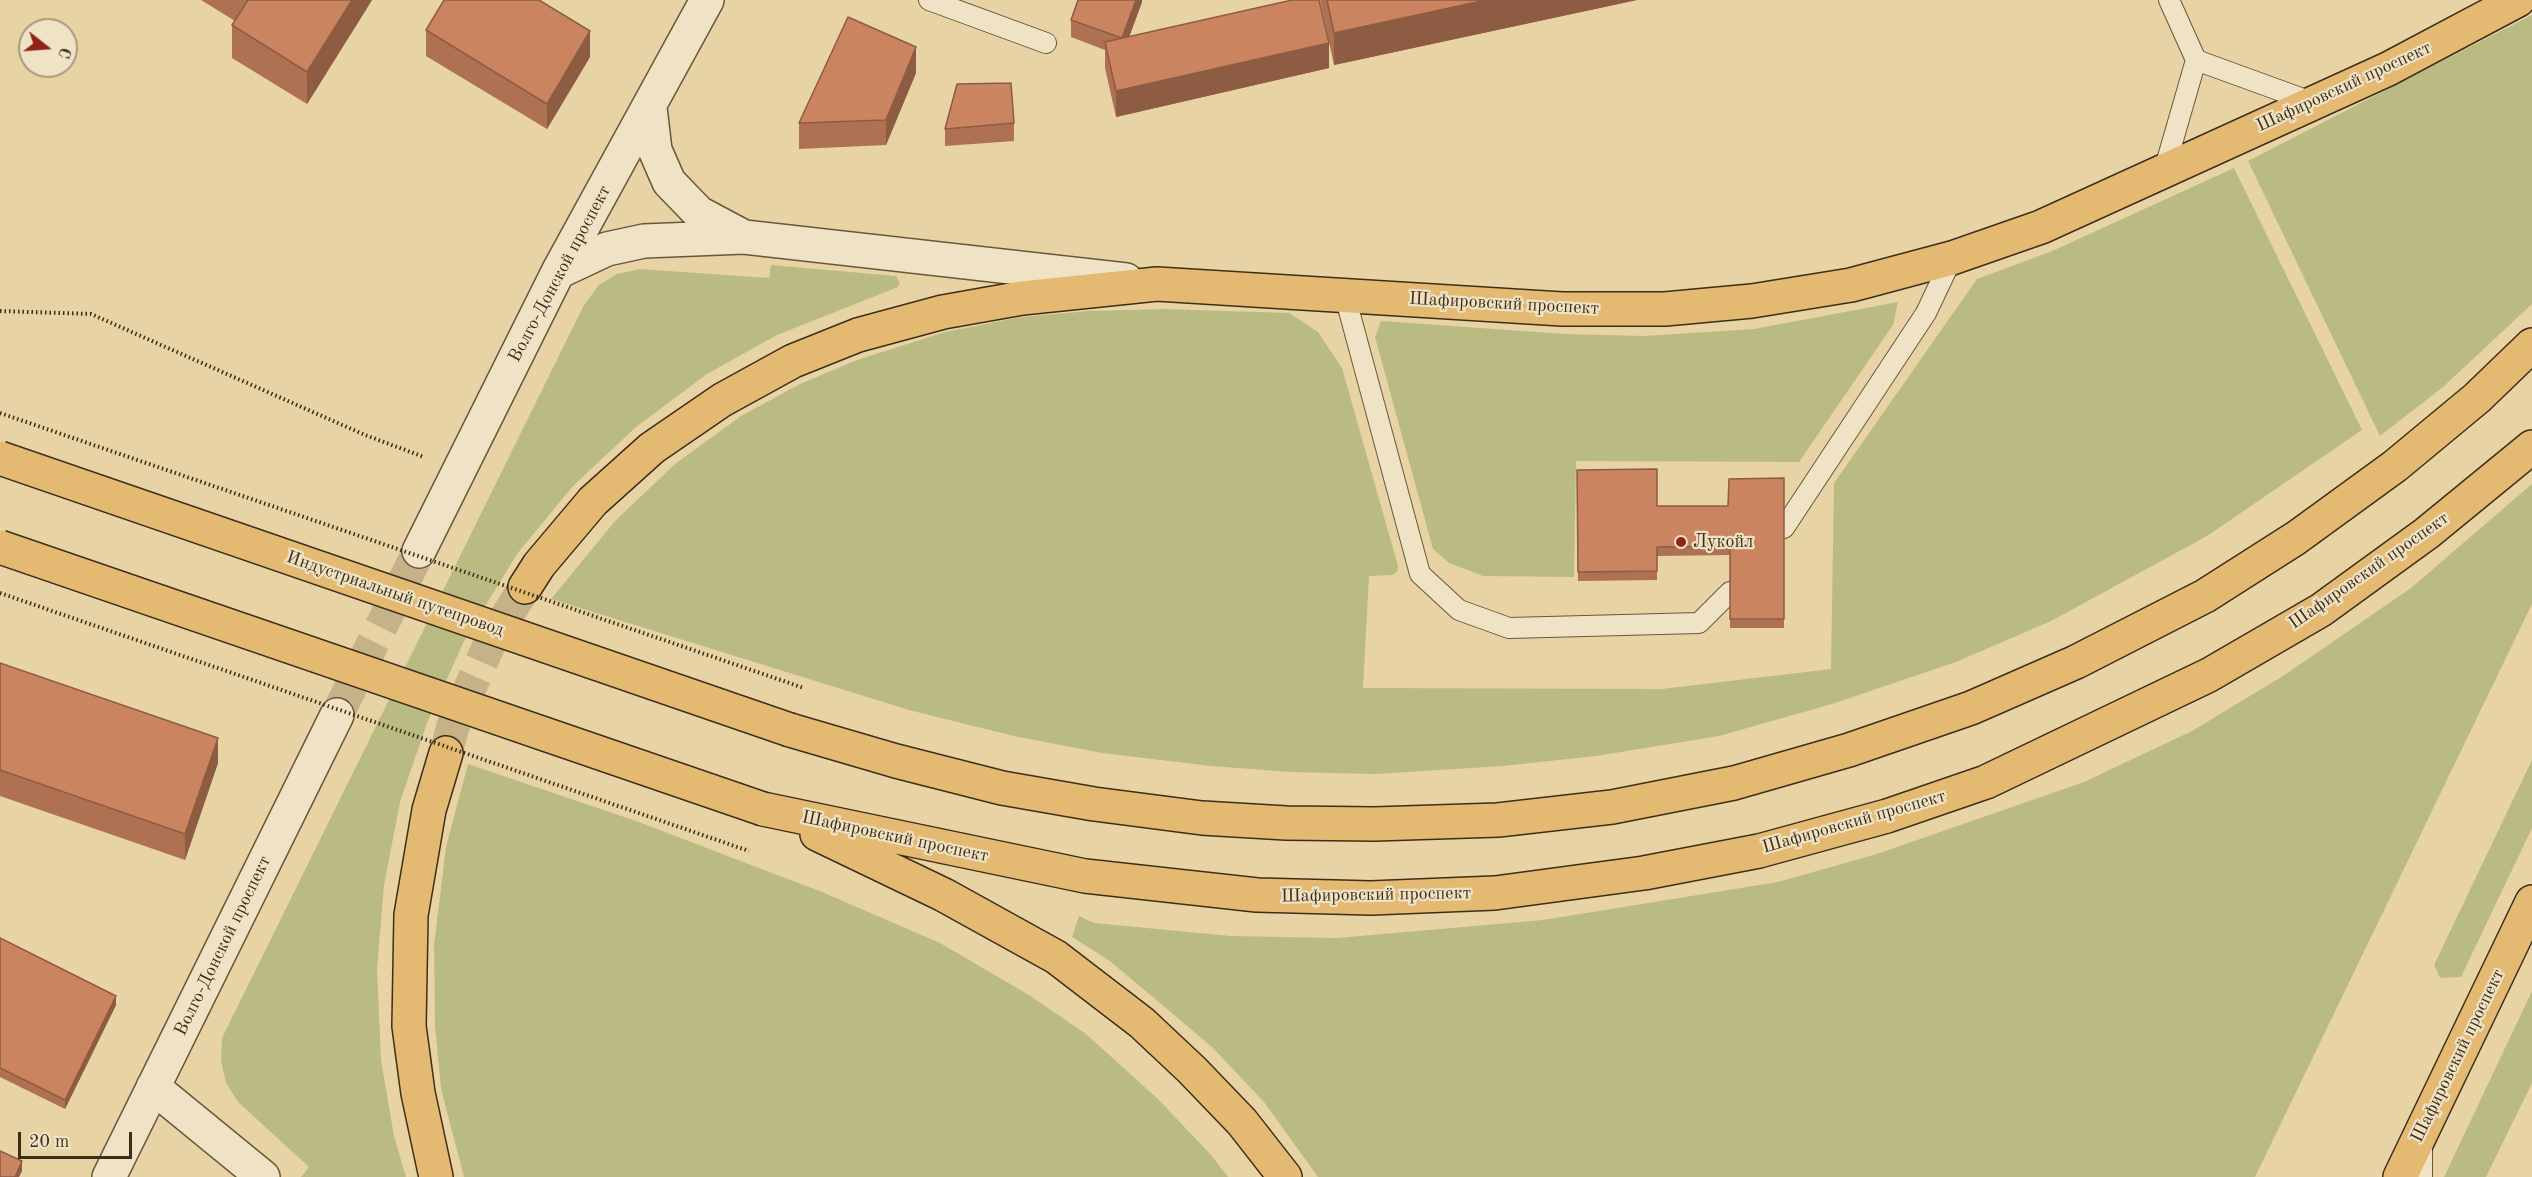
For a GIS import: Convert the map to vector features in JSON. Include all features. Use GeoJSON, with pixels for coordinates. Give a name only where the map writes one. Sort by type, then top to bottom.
{"type":"FeatureCollection","features":[{"type":"Feature","properties":{"kind":"main road","name":"Шафировский проспект"},"geometry":{"type":"LineString","coordinates":[[525,587],[539,565],[593,501],[652,448],[723,400],[793,361],[858,335],[943,312],[1022,298],[1157,284],[1562,309],[1665,309],[1752,301],[1851,285],[1952,258],[2041,227],[2388,69],[2518,0]]}},
{"type":"Feature","properties":{"kind":"main road","name":"Индустриальный путепровод"},"geometry":{"type":"LineString","coordinates":[[0,458],[790,730],[896,761],[1002,788],[1094,804],[1191,817],[1286,823],[1375,824],[1498,820],[1612,807],[1734,783],[1849,750],[1971,708],[2076,662],[2205,596],[2296,538],[2395,466],[2477,398],[2532,345]]}},
{"type":"Feature","properties":{"kind":"main road","name":"Шафировский проспект"},"geometry":{"type":"LineString","coordinates":[[764,809],[1084,876],[1257,895],[1371,898],[1495,893],[1644,873],[1759,851],[1887,816],[1986,782],[2209,675],[2320,610],[2427,533],[2532,447]]}},
{"type":"Feature","properties":{"kind":"main road"},"geometry":{"type":"LineString","coordinates":[[0,547],[764,809]]}},
{"type":"Feature","properties":{"kind":"main road"},"geometry":{"type":"LineString","coordinates":[[436,1177],[418,1093],[409,1026],[411,915],[429,810],[446,753]]}},
{"type":"Feature","properties":{"kind":"main road","name":"Шафировский проспект"},"geometry":{"type":"LineString","coordinates":[[764,809],[944,895],[1056,957],[1142,1023],[1192,1070],[1242,1122],[1285,1177]]}},
{"type":"Feature","properties":{"kind":"main road","name":"Шафировский проспект"},"geometry":{"type":"LineString","coordinates":[[2400,1177],[2532,902]]}},
{"type":"Feature","properties":{"kind":"street","name":"Волго-Донской проспект"},"geometry":{"type":"LineString","coordinates":[[419,550],[558,272],[650,108],[707,0]]}},
{"type":"Feature","properties":{"kind":"street"},"geometry":{"type":"LineString","coordinates":[[650,108],[655,150],[669,182],[699,213],[744,237]]}},
{"type":"Feature","properties":{"kind":"street"},"geometry":{"type":"LineString","coordinates":[[558,272],[607,249],[644,241],[744,237],[1157,284]]}},
{"type":"Feature","properties":{"kind":"street","name":"Волго-Донской проспект"},"geometry":{"type":"LineString","coordinates":[[109,1177],[337,715]]}},
{"type":"Feature","properties":{"kind":"street"},"geometry":{"type":"LineString","coordinates":[[153,1087],[263,1177]]}},
{"type":"Feature","properties":{"kind":"lane"},"geometry":{"type":"LineString","coordinates":[[929,0],[1046,43]]}},
{"type":"Feature","properties":{"kind":"lane"},"geometry":{"type":"LineString","coordinates":[[2164,171],[2196,60],[2169,0]]}},
{"type":"Feature","properties":{"kind":"lane"},"geometry":{"type":"LineString","coordinates":[[2196,60],[2314,103]]}},
{"type":"Feature","properties":{"kind":"lane"},"geometry":{"type":"LineString","coordinates":[[1784,528],[1926,313],[1952,258]]}},
{"type":"Feature","properties":{"kind":"lane"},"geometry":{"type":"LineString","coordinates":[[1345,296],[1420,574],[1459,610],[1509,628],[1699,623],[1730,592]]}},
{"type":"Feature","properties":{"kind":"lane"},"geometry":{"type":"LineString","coordinates":[[2422,1132],[2422,1177]]}},
{"type":"Feature","properties":{"kind":"path"},"geometry":{"type":"LineString","coordinates":[[0,310],[91,314],[365,435],[459,471]]}},
{"type":"Feature","properties":{"kind":"path"},"geometry":{"type":"LineString","coordinates":[[0,413],[804,688]]}},
{"type":"Feature","properties":{"kind":"path"},"geometry":{"type":"LineString","coordinates":[[0,593],[749,852]]}},
{"type":"Feature","properties":{"kind":"green space"},"geometry":{"type":"Polygon","coordinates":[[[2532,15],[2532,304],[2443,387],[2380,436],[2248,161],[2532,15]]]}},
{"type":"Feature","properties":{"kind":"green space"},"geometry":{"type":"Polygon","coordinates":[[[2234,168],[2362,430],[2207,536],[2051,621],[1956,662],[1832,704],[1719,736],[1596,756],[1503,766],[1375,774],[1290,772],[1211,766],[1102,753],[1014,736],[909,710],[551,599],[615,521],[675,464],[741,416],[800,384],[857,360],[945,332],[1021,317],[1089,311],[1164,309],[1289,313],[1318,332],[1342,368],[1398,566],[1397,572],[1392,575],[1369,576],[1363,688],[1662,689],[1831,669],[1834,483],[1977,279],[2050,252],[2234,168]]]}},
{"type":"Feature","properties":{"kind":"green space"},"geometry":{"type":"Polygon","coordinates":[[[771,265],[896,276],[900,283],[898,287],[777,335],[707,374],[636,427],[573,486],[517,554],[464,641],[427,723],[400,802],[384,885],[377,970],[381,1060],[394,1136],[406,1177],[301,1177],[309,1167],[238,1102],[226,1083],[221,1061],[222,1038],[584,305],[599,285],[617,274],[640,269],[769,278],[771,265]]]}},
{"type":"Feature","properties":{"kind":"green space"},"geometry":{"type":"Polygon","coordinates":[[[1898,302],[1893,325],[1799,462],[1576,461],[1574,577],[1483,576],[1449,563],[1433,549],[1375,337],[1381,321],[1565,334],[1643,336],[1754,329],[1898,302]]]}},
{"type":"Feature","properties":{"kind":"green space"},"geometry":{"type":"Polygon","coordinates":[[[2532,484],[2532,604],[2255,1177],[1318,1177],[1264,1102],[1212,1047],[1110,961],[1072,937],[1079,916],[1094,923],[1231,936],[1337,938],[1543,920],[1778,882],[1877,854],[2084,782],[2192,731],[2283,676],[2411,588],[2532,484]]]}},
{"type":"Feature","properties":{"kind":"green space"},"geometry":{"type":"Polygon","coordinates":[[[2532,760],[2532,828],[2461,977],[2440,978],[2434,965],[2532,760]]]}},
{"type":"Feature","properties":{"kind":"green space"},"geometry":{"type":"Polygon","coordinates":[[[468,764],[636,821],[822,892],[940,943],[1029,995],[1086,1034],[1158,1099],[1211,1155],[1228,1177],[464,1177],[441,1089],[435,1025],[434,945],[446,847],[468,764]]]}},
{"type":"Feature","properties":{"kind":"green space"},"geometry":{"type":"Polygon","coordinates":[[[2532,991],[2532,1083],[2486,1177],[2444,1177],[2532,991]]]}},
{"type":"Feature","properties":{"kind":"building"},"geometry":{"type":"Polygon","coordinates":[[[248,0],[352,0],[307,72],[232,25],[248,0]]]}},
{"type":"Feature","properties":{"kind":"building"},"geometry":{"type":"Polygon","coordinates":[[[444,0],[539,0],[590,31],[547,104],[426,30],[444,0]]]}},
{"type":"Feature","properties":{"kind":"building"},"geometry":{"type":"Polygon","coordinates":[[[1078,0],[1136,0],[1122,38],[1071,20],[1078,0]]]}},
{"type":"Feature","properties":{"kind":"building"},"geometry":{"type":"Polygon","coordinates":[[[1292,0],[1319,0],[1329,43],[1116,91],[1105,42],[1292,0]]]}},
{"type":"Feature","properties":{"kind":"building"},"geometry":{"type":"Polygon","coordinates":[[[1327,0],[1486,0],[1334,33],[1327,0]]]}},
{"type":"Feature","properties":{"kind":"building"},"geometry":{"type":"Polygon","coordinates":[[[848,17],[916,47],[886,120],[799,123],[848,17]]]}},
{"type":"Feature","properties":{"kind":"building"},"geometry":{"type":"Polygon","coordinates":[[[1011,83],[1014,123],[945,129],[957,84],[1011,83]]]}},
{"type":"Feature","properties":{"kind":"building","name":"Лукойл"},"geometry":{"type":"Polygon","coordinates":[[[1657,469],[1657,506],[1728,506],[1729,479],[1784,478],[1784,619],[1730,619],[1730,546],[1657,547],[1657,571],[1578,572],[1577,470],[1657,469]]]}},
{"type":"Feature","properties":{"kind":"building"},"geometry":{"type":"Polygon","coordinates":[[[0,663],[218,738],[185,834],[0,770],[0,663]]]}},
{"type":"Feature","properties":{"kind":"building"},"geometry":{"type":"Polygon","coordinates":[[[0,938],[116,996],[65,1100],[0,1068],[0,938]]]}},
{"type":"Feature","properties":{"kind":"building"},"geometry":{"type":"Polygon","coordinates":[[[0,1151],[22,1161],[15,1177],[0,1177],[0,1151]]]}},
{"type":"Feature","properties":{"kind":"tunnel"},"geometry":{"type":"LineString","coordinates":[[337,715],[419,551]]}},
{"type":"Feature","properties":{"kind":"tunnel"},"geometry":{"type":"LineString","coordinates":[[446,753],[453,726],[490,643],[525,587]]}},
{"type":"Feature","properties":{"kind":"place","name":"Лукойл"},"geometry":{"type":"Point","coordinates":[1681,542]}}]}
